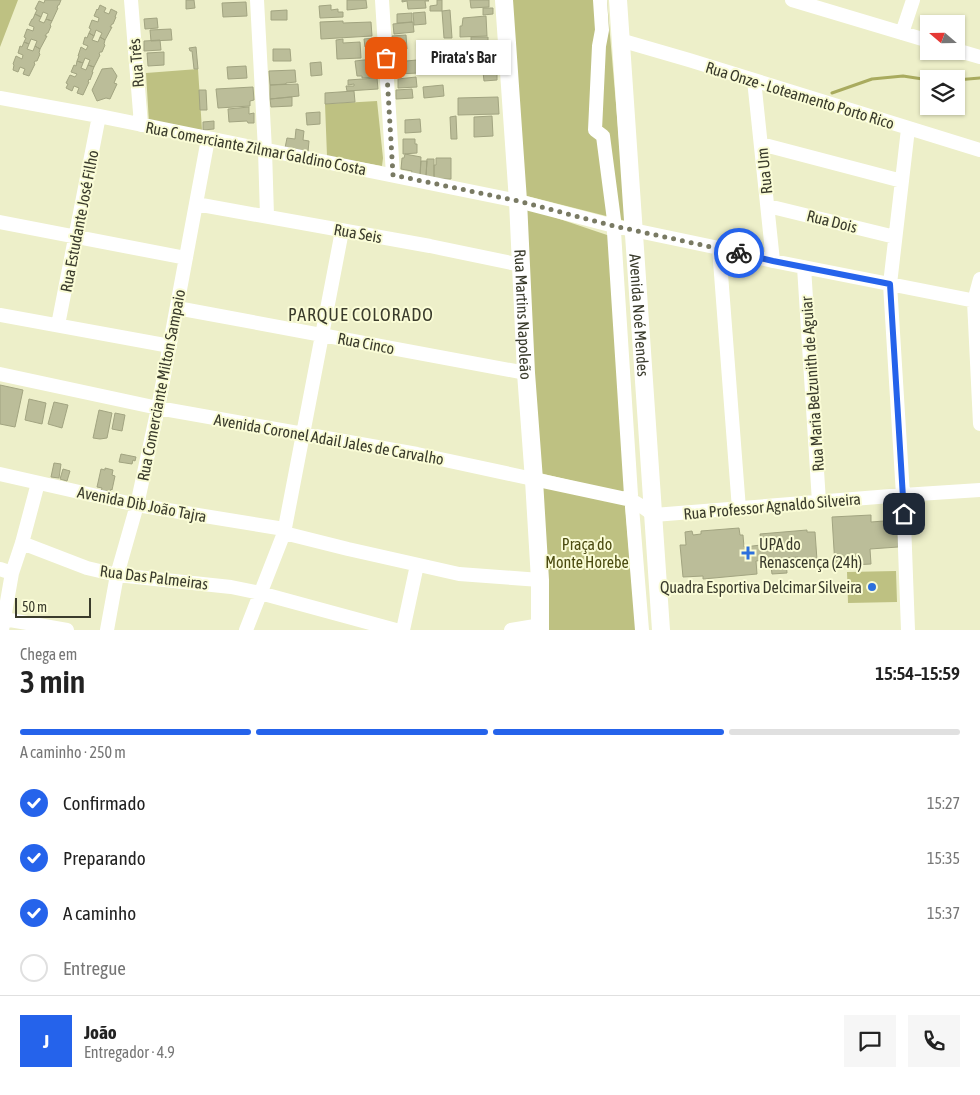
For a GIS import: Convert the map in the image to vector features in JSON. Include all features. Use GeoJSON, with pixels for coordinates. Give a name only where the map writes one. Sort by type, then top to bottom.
{"type":"FeatureCollection","features":[{"type":"Feature","properties":{"kind":"main road","name":"Rua Martins Napoleão"},"geometry":{"type":"LineString","coordinates":[[504,0],[518,201],[526,373],[540,580],[541,628]]}},
{"type":"Feature","properties":{"kind":"main road","name":"Avenida Noé Mendes"},"geometry":{"type":"LineString","coordinates":[[618,0],[661,630]]}},
{"type":"Feature","properties":{"kind":"street","name":"Rua Três"},"geometry":{"type":"LineString","coordinates":[[131,0],[141,125]]}},
{"type":"Feature","properties":{"kind":"street"},"geometry":{"type":"LineString","coordinates":[[257,0],[267,216]]}},
{"type":"Feature","properties":{"kind":"street"},"geometry":{"type":"LineString","coordinates":[[382,0],[393,175]]}},
{"type":"Feature","properties":{"kind":"street"},"geometry":{"type":"LineString","coordinates":[[600,0],[602,30],[599,46],[595,130],[604,136],[614,226],[631,501],[642,630]]}},
{"type":"Feature","properties":{"kind":"street"},"geometry":{"type":"LineString","coordinates":[[792,0],[920,39]]}},
{"type":"Feature","properties":{"kind":"street"},"geometry":{"type":"LineString","coordinates":[[902,33],[913,0]]}},
{"type":"Feature","properties":{"kind":"street","name":"Rua Onze - Loteamento Porto Rico"},"geometry":{"type":"LineString","coordinates":[[620,40],[980,150]]}},
{"type":"Feature","properties":{"kind":"street"},"geometry":{"type":"LineString","coordinates":[[965,53],[980,57]]}},
{"type":"Feature","properties":{"kind":"street","name":"Rua Um"},"geometry":{"type":"LineString","coordinates":[[754,80],[773,261]]}},
{"type":"Feature","properties":{"kind":"street","name":"Rua Comerciante Zilmar Galdino Costa"},"geometry":{"type":"LineString","coordinates":[[0,98],[100,116],[518,201],[614,226],[773,261],[977,302]]}},
{"type":"Feature","properties":{"kind":"street","name":"Rua Estudante José Filho"},"geometry":{"type":"LineString","coordinates":[[58,325],[100,116]]}},
{"type":"Feature","properties":{"kind":"street"},"geometry":{"type":"LineString","coordinates":[[908,129],[890,284],[903,495],[908,630]]}},
{"type":"Feature","properties":{"kind":"street","name":"Rua Comerciante Milton Sampaio"},"geometry":{"type":"LineString","coordinates":[[107,630],[117,575],[137,505],[158,408],[208,139]]}},
{"type":"Feature","properties":{"kind":"street"},"geometry":{"type":"LineString","coordinates":[[761,144],[902,181]]}},
{"type":"Feature","properties":{"kind":"street","name":"Rua Seis"},"geometry":{"type":"LineString","coordinates":[[196,204],[430,246],[521,265]]}},
{"type":"Feature","properties":{"kind":"street","name":"Rua Dois"},"geometry":{"type":"LineString","coordinates":[[768,206],[896,237]]}},
{"type":"Feature","properties":{"kind":"street"},"geometry":{"type":"LineString","coordinates":[[0,222],[186,258]]}},
{"type":"Feature","properties":{"kind":"street"},"geometry":{"type":"LineString","coordinates":[[246,630],[284,531],[342,231]]}},
{"type":"Feature","properties":{"kind":"street"},"geometry":{"type":"LineString","coordinates":[[719,248],[739,509]]}},
{"type":"Feature","properties":{"kind":"street","name":"Rua Maria Belzunith de Aguiar"},"geometry":{"type":"LineString","coordinates":[[804,267],[819,502]]}},
{"type":"Feature","properties":{"kind":"street"},"geometry":{"type":"LineString","coordinates":[[980,279],[977,302],[980,424]]}},
{"type":"Feature","properties":{"kind":"street","name":"Rua Cinco"},"geometry":{"type":"LineString","coordinates":[[177,308],[526,373]]}},
{"type":"Feature","properties":{"kind":"street"},"geometry":{"type":"LineString","coordinates":[[0,314],[170,346]]}},
{"type":"Feature","properties":{"kind":"street","name":"Avenida Coronel Adail Jales de Carvalho"},"geometry":{"type":"LineString","coordinates":[[0,374],[158,408],[417,454],[631,500],[654,515]]}},
{"type":"Feature","properties":{"kind":"street","name":"Avenida Dib João Tajra"},"geometry":{"type":"LineString","coordinates":[[0,474],[137,505],[284,531],[459,574],[540,580]]}},
{"type":"Feature","properties":{"kind":"street"},"geometry":{"type":"LineString","coordinates":[[38,483],[22,543],[6,571],[2,624],[68,630]]}},
{"type":"Feature","properties":{"kind":"street","name":"Rua Professor Agnaldo Silveira"},"geometry":{"type":"LineString","coordinates":[[654,515],[980,490]]}},
{"type":"Feature","properties":{"kind":"street","name":"Rua Das Palmeiras"},"geometry":{"type":"LineString","coordinates":[[22,543],[100,572],[231,586],[260,593]]}},
{"type":"Feature","properties":{"kind":"street"},"geometry":{"type":"LineString","coordinates":[[403,630],[417,565]]}},
{"type":"Feature","properties":{"kind":"street"},"geometry":{"type":"LineString","coordinates":[[260,593],[396,630]]}},
{"type":"Feature","properties":{"kind":"street"},"geometry":{"type":"LineString","coordinates":[[511,630],[541,628]]}},
{"type":"Feature","properties":{"kind":"green space"},"geometry":{"type":"Polygon","coordinates":[[[0,0],[18,0],[0,47],[0,0]]]}},
{"type":"Feature","properties":{"kind":"green space"},"geometry":{"type":"Polygon","coordinates":[[[510,0],[607,0],[626,221],[523,195],[510,0]]]}},
{"type":"Feature","properties":{"kind":"green space"},"geometry":{"type":"Polygon","coordinates":[[[198,69],[202,130],[149,123],[146,73],[198,69]]]}},
{"type":"Feature","properties":{"kind":"green space"},"geometry":{"type":"Polygon","coordinates":[[[377,101],[383,158],[382,166],[327,156],[325,104],[377,101]]]}},
{"type":"Feature","properties":{"kind":"green space"},"geometry":{"type":"Polygon","coordinates":[[[524,207],[610,236],[627,494],[540,473],[524,207]]]}},
{"type":"Feature","properties":{"kind":"green space","name":"Praça do Monte Horebe"},"geometry":{"type":"Polygon","coordinates":[[[541,487],[625,504],[636,630],[547,630],[541,487]]]}},
{"type":"Feature","properties":{"kind":"green space","name":"Quadra Esportiva Delcimar Silveira"},"geometry":{"type":"Polygon","coordinates":[[[896,571],[897,602],[848,603],[847,572],[896,571]]]}},
{"type":"Feature","properties":{"kind":"building"},"geometry":{"type":"Polygon","coordinates":[[[45,0],[61,0],[52,21],[46,19],[48,14],[43,12],[41,17],[35,14],[39,1],[44,3],[45,0]]]}},
{"type":"Feature","properties":{"kind":"building"},"geometry":{"type":"Polygon","coordinates":[[[186,0],[194,0],[195,8],[186,9],[186,0]]]}},
{"type":"Feature","properties":{"kind":"building"},"geometry":{"type":"Polygon","coordinates":[[[347,0],[366,0],[367,8],[347,10],[347,0]]]}},
{"type":"Feature","properties":{"kind":"building"},"geometry":{"type":"Polygon","coordinates":[[[402,0],[429,1],[425,1],[426,8],[408,9],[407,1],[402,2],[402,0]]]}},
{"type":"Feature","properties":{"kind":"building"},"geometry":{"type":"Polygon","coordinates":[[[437,0],[442,0],[442,11],[430,11],[430,6],[437,5],[437,0]]]}},
{"type":"Feature","properties":{"kind":"building"},"geometry":{"type":"Polygon","coordinates":[[[470,0],[489,0],[489,7],[471,8],[470,0]]]}},
{"type":"Feature","properties":{"kind":"building"},"geometry":{"type":"Polygon","coordinates":[[[246,2],[247,16],[223,17],[222,3],[246,2]]]}},
{"type":"Feature","properties":{"kind":"building"},"geometry":{"type":"Polygon","coordinates":[[[100,5],[106,8],[104,12],[109,14],[111,9],[117,12],[105,40],[100,37],[102,33],[96,30],[94,36],[89,33],[92,20],[98,22],[99,18],[94,16],[100,5]]]}},
{"type":"Feature","properties":{"kind":"building"},"geometry":{"type":"Polygon","coordinates":[[[331,5],[331,10],[338,9],[338,12],[343,12],[343,17],[320,18],[319,6],[331,5]]]}},
{"type":"Feature","properties":{"kind":"building"},"geometry":{"type":"Polygon","coordinates":[[[483,8],[493,8],[493,14],[483,15],[483,8]]]}},
{"type":"Feature","properties":{"kind":"building"},"geometry":{"type":"Polygon","coordinates":[[[287,10],[287,20],[271,20],[271,11],[287,10]]]}},
{"type":"Feature","properties":{"kind":"building"},"geometry":{"type":"Polygon","coordinates":[[[450,10],[452,38],[444,38],[442,11],[450,10]]]}},
{"type":"Feature","properties":{"kind":"building"},"geometry":{"type":"Polygon","coordinates":[[[425,12],[426,24],[414,25],[413,13],[425,12]]]}},
{"type":"Feature","properties":{"kind":"building"},"geometry":{"type":"Polygon","coordinates":[[[412,13],[412,22],[397,23],[397,14],[412,13]]]}},
{"type":"Feature","properties":{"kind":"building"},"geometry":{"type":"Polygon","coordinates":[[[35,14],[41,17],[39,21],[44,23],[46,19],[52,21],[40,49],[35,46],[37,41],[31,39],[29,44],[24,42],[27,29],[33,31],[34,27],[29,25],[35,14]]]}},
{"type":"Feature","properties":{"kind":"building"},"geometry":{"type":"Polygon","coordinates":[[[486,16],[487,36],[460,37],[460,26],[462,26],[463,18],[486,16]]]}},
{"type":"Feature","properties":{"kind":"building"},"geometry":{"type":"Polygon","coordinates":[[[157,18],[158,28],[145,29],[144,19],[157,18]]]}},
{"type":"Feature","properties":{"kind":"building"},"geometry":{"type":"Polygon","coordinates":[[[343,21],[343,23],[371,22],[372,36],[321,39],[320,22],[343,21]]]}},
{"type":"Feature","properties":{"kind":"building"},"geometry":{"type":"Polygon","coordinates":[[[413,22],[414,32],[394,34],[393,24],[413,22]]]}},
{"type":"Feature","properties":{"kind":"building"},"geometry":{"type":"Polygon","coordinates":[[[171,29],[172,40],[151,41],[150,30],[171,29]]]}},
{"type":"Feature","properties":{"kind":"building"},"geometry":{"type":"Polygon","coordinates":[[[89,33],[94,36],[92,40],[98,42],[100,37],[105,40],[105,45],[94,67],[88,65],[90,60],[85,58],[83,63],[77,61],[81,47],[86,50],[88,46],[83,44],[85,37],[87,38],[89,33]]]}},
{"type":"Feature","properties":{"kind":"building"},"geometry":{"type":"Polygon","coordinates":[[[406,35],[407,49],[403,49],[403,52],[393,52],[392,36],[406,35]]]}},
{"type":"Feature","properties":{"kind":"building"},"geometry":{"type":"Polygon","coordinates":[[[471,37],[488,37],[488,49],[471,50],[471,37]]]}},
{"type":"Feature","properties":{"kind":"building"},"geometry":{"type":"Polygon","coordinates":[[[375,38],[375,47],[365,47],[364,39],[375,38]]]}},
{"type":"Feature","properties":{"kind":"building"},"geometry":{"type":"Polygon","coordinates":[[[343,39],[343,43],[360,42],[361,58],[337,59],[336,40],[343,39]]]}},
{"type":"Feature","properties":{"kind":"building"},"geometry":{"type":"Polygon","coordinates":[[[160,40],[161,50],[144,51],[144,41],[160,40]]]}},
{"type":"Feature","properties":{"kind":"building"},"geometry":{"type":"Polygon","coordinates":[[[24,42],[29,44],[27,49],[33,51],[35,46],[40,49],[40,54],[29,76],[23,74],[25,69],[20,67],[18,72],[13,70],[16,56],[22,59],[23,55],[18,53],[20,46],[22,47],[24,42]]]}},
{"type":"Feature","properties":{"kind":"building"},"geometry":{"type":"Polygon","coordinates":[[[196,47],[198,69],[194,69],[192,51],[189,48],[196,47]]]}},
{"type":"Feature","properties":{"kind":"building"},"geometry":{"type":"Polygon","coordinates":[[[273,49],[290,49],[291,61],[273,61],[273,49]]]}},
{"type":"Feature","properties":{"kind":"building"},"geometry":{"type":"Polygon","coordinates":[[[495,49],[497,71],[446,74],[445,52],[455,52],[455,57],[451,58],[451,66],[487,64],[487,61],[490,61],[490,56],[483,57],[483,50],[495,49]]]}},
{"type":"Feature","properties":{"kind":"building"},"geometry":{"type":"Polygon","coordinates":[[[471,50],[472,58],[460,58],[460,51],[471,50]]]}},
{"type":"Feature","properties":{"kind":"building"},"geometry":{"type":"Polygon","coordinates":[[[164,52],[164,65],[148,66],[147,53],[164,52]]]}},
{"type":"Feature","properties":{"kind":"building"},"geometry":{"type":"Polygon","coordinates":[[[398,56],[405,56],[406,61],[417,60],[418,73],[398,74],[398,56]]]}},
{"type":"Feature","properties":{"kind":"building"},"geometry":{"type":"Polygon","coordinates":[[[373,59],[374,77],[362,78],[362,76],[357,76],[355,61],[373,59]]]}},
{"type":"Feature","properties":{"kind":"building"},"geometry":{"type":"Polygon","coordinates":[[[77,61],[83,63],[81,68],[86,70],[88,65],[94,67],[83,95],[77,93],[79,88],[74,86],[72,91],[66,88],[70,75],[75,77],[77,74],[71,72],[74,65],[76,66],[77,61]]]}},
{"type":"Feature","properties":{"kind":"building"},"geometry":{"type":"Polygon","coordinates":[[[321,62],[322,75],[311,76],[310,63],[321,62]]]}},
{"type":"Feature","properties":{"kind":"building"},"geometry":{"type":"Polygon","coordinates":[[[246,66],[247,78],[228,79],[227,67],[246,66]]]}},
{"type":"Feature","properties":{"kind":"building"},"geometry":{"type":"Polygon","coordinates":[[[112,68],[117,76],[114,83],[117,84],[110,99],[106,98],[97,101],[92,90],[102,69],[112,68]]]}},
{"type":"Feature","properties":{"kind":"building"},"geometry":{"type":"Polygon","coordinates":[[[295,70],[296,82],[270,85],[269,71],[295,70]]]}},
{"type":"Feature","properties":{"kind":"building"},"geometry":{"type":"Polygon","coordinates":[[[497,71],[497,80],[484,81],[483,72],[497,71]]]}},
{"type":"Feature","properties":{"kind":"building"},"geometry":{"type":"Polygon","coordinates":[[[416,77],[417,87],[398,88],[398,79],[416,77]]]}},
{"type":"Feature","properties":{"kind":"building"},"geometry":{"type":"Polygon","coordinates":[[[377,78],[378,89],[347,91],[346,86],[354,86],[354,84],[348,85],[348,80],[377,78]]]}},
{"type":"Feature","properties":{"kind":"building"},"geometry":{"type":"Polygon","coordinates":[[[298,84],[299,96],[270,99],[270,85],[298,84]]]}},
{"type":"Feature","properties":{"kind":"building"},"geometry":{"type":"Polygon","coordinates":[[[443,85],[444,96],[424,98],[423,87],[443,85]]]}},
{"type":"Feature","properties":{"kind":"building"},"geometry":{"type":"Polygon","coordinates":[[[253,87],[254,100],[250,101],[250,106],[218,108],[216,89],[253,87]]]}},
{"type":"Feature","properties":{"kind":"building"},"geometry":{"type":"Polygon","coordinates":[[[412,89],[413,98],[396,99],[396,90],[412,89]]]}},
{"type":"Feature","properties":{"kind":"building"},"geometry":{"type":"Polygon","coordinates":[[[199,90],[206,90],[207,110],[200,110],[199,90]]]}},
{"type":"Feature","properties":{"kind":"building"},"geometry":{"type":"Polygon","coordinates":[[[354,91],[355,102],[325,104],[325,93],[354,91]]]}},
{"type":"Feature","properties":{"kind":"building"},"geometry":{"type":"Polygon","coordinates":[[[292,97],[292,106],[271,107],[270,99],[292,97]]]}},
{"type":"Feature","properties":{"kind":"building"},"geometry":{"type":"Polygon","coordinates":[[[498,97],[499,114],[458,115],[458,98],[498,97]]]}},
{"type":"Feature","properties":{"kind":"building"},"geometry":{"type":"Polygon","coordinates":[[[249,107],[249,114],[254,113],[254,123],[248,123],[247,121],[229,122],[228,109],[249,107]]]}},
{"type":"Feature","properties":{"kind":"building"},"geometry":{"type":"Polygon","coordinates":[[[320,112],[320,124],[307,125],[306,113],[320,112]]]}},
{"type":"Feature","properties":{"kind":"building"},"geometry":{"type":"Polygon","coordinates":[[[456,116],[457,139],[451,139],[450,117],[456,116]]]}},
{"type":"Feature","properties":{"kind":"building"},"geometry":{"type":"Polygon","coordinates":[[[492,116],[493,136],[474,137],[474,117],[492,116]]]}},
{"type":"Feature","properties":{"kind":"building"},"geometry":{"type":"Polygon","coordinates":[[[420,119],[421,132],[405,133],[405,120],[420,119]]]}},
{"type":"Feature","properties":{"kind":"building"},"geometry":{"type":"Polygon","coordinates":[[[214,121],[214,129],[203,130],[203,122],[214,121]]]}},
{"type":"Feature","properties":{"kind":"building"},"geometry":{"type":"Polygon","coordinates":[[[296,129],[304,131],[303,140],[309,141],[308,152],[285,148],[287,138],[295,139],[296,129]]]}},
{"type":"Feature","properties":{"kind":"building"},"geometry":{"type":"Polygon","coordinates":[[[403,139],[415,139],[417,153],[403,154],[403,139]]]}},
{"type":"Feature","properties":{"kind":"building"},"geometry":{"type":"Polygon","coordinates":[[[405,154],[421,157],[420,176],[411,174],[412,171],[401,169],[402,158],[404,158],[405,154]]]}},
{"type":"Feature","properties":{"kind":"building"},"geometry":{"type":"Polygon","coordinates":[[[436,158],[451,158],[451,179],[434,179],[436,158]]]}},
{"type":"Feature","properties":{"kind":"building"},"geometry":{"type":"Polygon","coordinates":[[[427,159],[434,159],[434,178],[426,176],[427,159]]]}},
{"type":"Feature","properties":{"kind":"building"},"geometry":{"type":"Polygon","coordinates":[[[421,161],[427,161],[426,176],[420,176],[421,161]]]}},
{"type":"Feature","properties":{"kind":"building"},"geometry":{"type":"Polygon","coordinates":[[[0,385],[23,390],[15,427],[0,424],[0,385]]]}},
{"type":"Feature","properties":{"kind":"building"},"geometry":{"type":"Polygon","coordinates":[[[29,399],[46,403],[42,424],[25,420],[29,399]]]}},
{"type":"Feature","properties":{"kind":"building"},"geometry":{"type":"Polygon","coordinates":[[[54,402],[68,405],[62,428],[48,424],[54,402]]]}},
{"type":"Feature","properties":{"kind":"building"},"geometry":{"type":"Polygon","coordinates":[[[99,410],[112,413],[107,438],[93,438],[99,410]]]}},
{"type":"Feature","properties":{"kind":"building"},"geometry":{"type":"Polygon","coordinates":[[[115,413],[125,415],[122,431],[112,429],[115,413]]]}},
{"type":"Feature","properties":{"kind":"building"},"geometry":{"type":"Polygon","coordinates":[[[121,454],[136,457],[135,461],[133,460],[132,464],[119,462],[121,454]]]}},
{"type":"Feature","properties":{"kind":"building"},"geometry":{"type":"Polygon","coordinates":[[[54,463],[61,464],[59,478],[51,477],[54,463]]]}},
{"type":"Feature","properties":{"kind":"building"},"geometry":{"type":"Polygon","coordinates":[[[105,468],[113,470],[112,475],[115,476],[110,493],[101,491],[102,488],[97,487],[101,469],[105,470],[105,468]]]}},
{"type":"Feature","properties":{"kind":"building"},"geometry":{"type":"Polygon","coordinates":[[[63,469],[70,471],[67,481],[60,479],[63,469]]]}},
{"type":"Feature","properties":{"kind":"building"},"geometry":{"type":"Polygon","coordinates":[[[884,509],[896,509],[898,547],[870,549],[871,564],[835,566],[832,517],[871,515],[871,522],[884,521],[884,509]]]}},
{"type":"Feature","properties":{"kind":"building"},"geometry":{"type":"Polygon","coordinates":[[[739,528],[740,535],[743,535],[744,547],[761,545],[760,534],[807,530],[807,532],[815,532],[817,560],[798,561],[798,557],[786,558],[787,573],[772,574],[770,559],[756,561],[757,574],[703,579],[703,576],[683,577],[680,545],[686,545],[685,532],[692,531],[693,535],[701,534],[701,531],[739,528]]]}},
{"type":"Feature","properties":{"kind":"waterway"},"geometry":{"type":"LineString","coordinates":[[832,93],[872,79],[903,76],[920,79]]}},
{"type":"Feature","properties":{"kind":"waterway"},"geometry":{"type":"LineString","coordinates":[[965,79],[980,78]]}},
{"type":"Feature","properties":{"kind":"way so far"},"geometry":{"type":"LineString","coordinates":[[386,58],[393,175],[518,201],[614,226],[739,253]]}},
{"type":"Feature","properties":{"kind":"place","name":"Pirata's Bar"},"geometry":{"type":"Point","coordinates":[386,58]}},
{"type":"Feature","properties":{"kind":"place","name":"UPA do Renascença (24h)"},"geometry":{"type":"Point","coordinates":[748,553]}},
{"type":"Feature","properties":{"kind":"place","name":"Quadra Esportiva Delcimar Silveira"},"geometry":{"type":"Point","coordinates":[872,587]}},
{"type":"Feature","properties":{"kind":"district","name":"PARQUE COLORADO"},"geometry":{"type":"Point","coordinates":[361,314]}},
{"type":"Feature","properties":{"kind":"route"},"geometry":{"type":"LineString","coordinates":[[739,253],[890,284],[904,514]]}}]}
